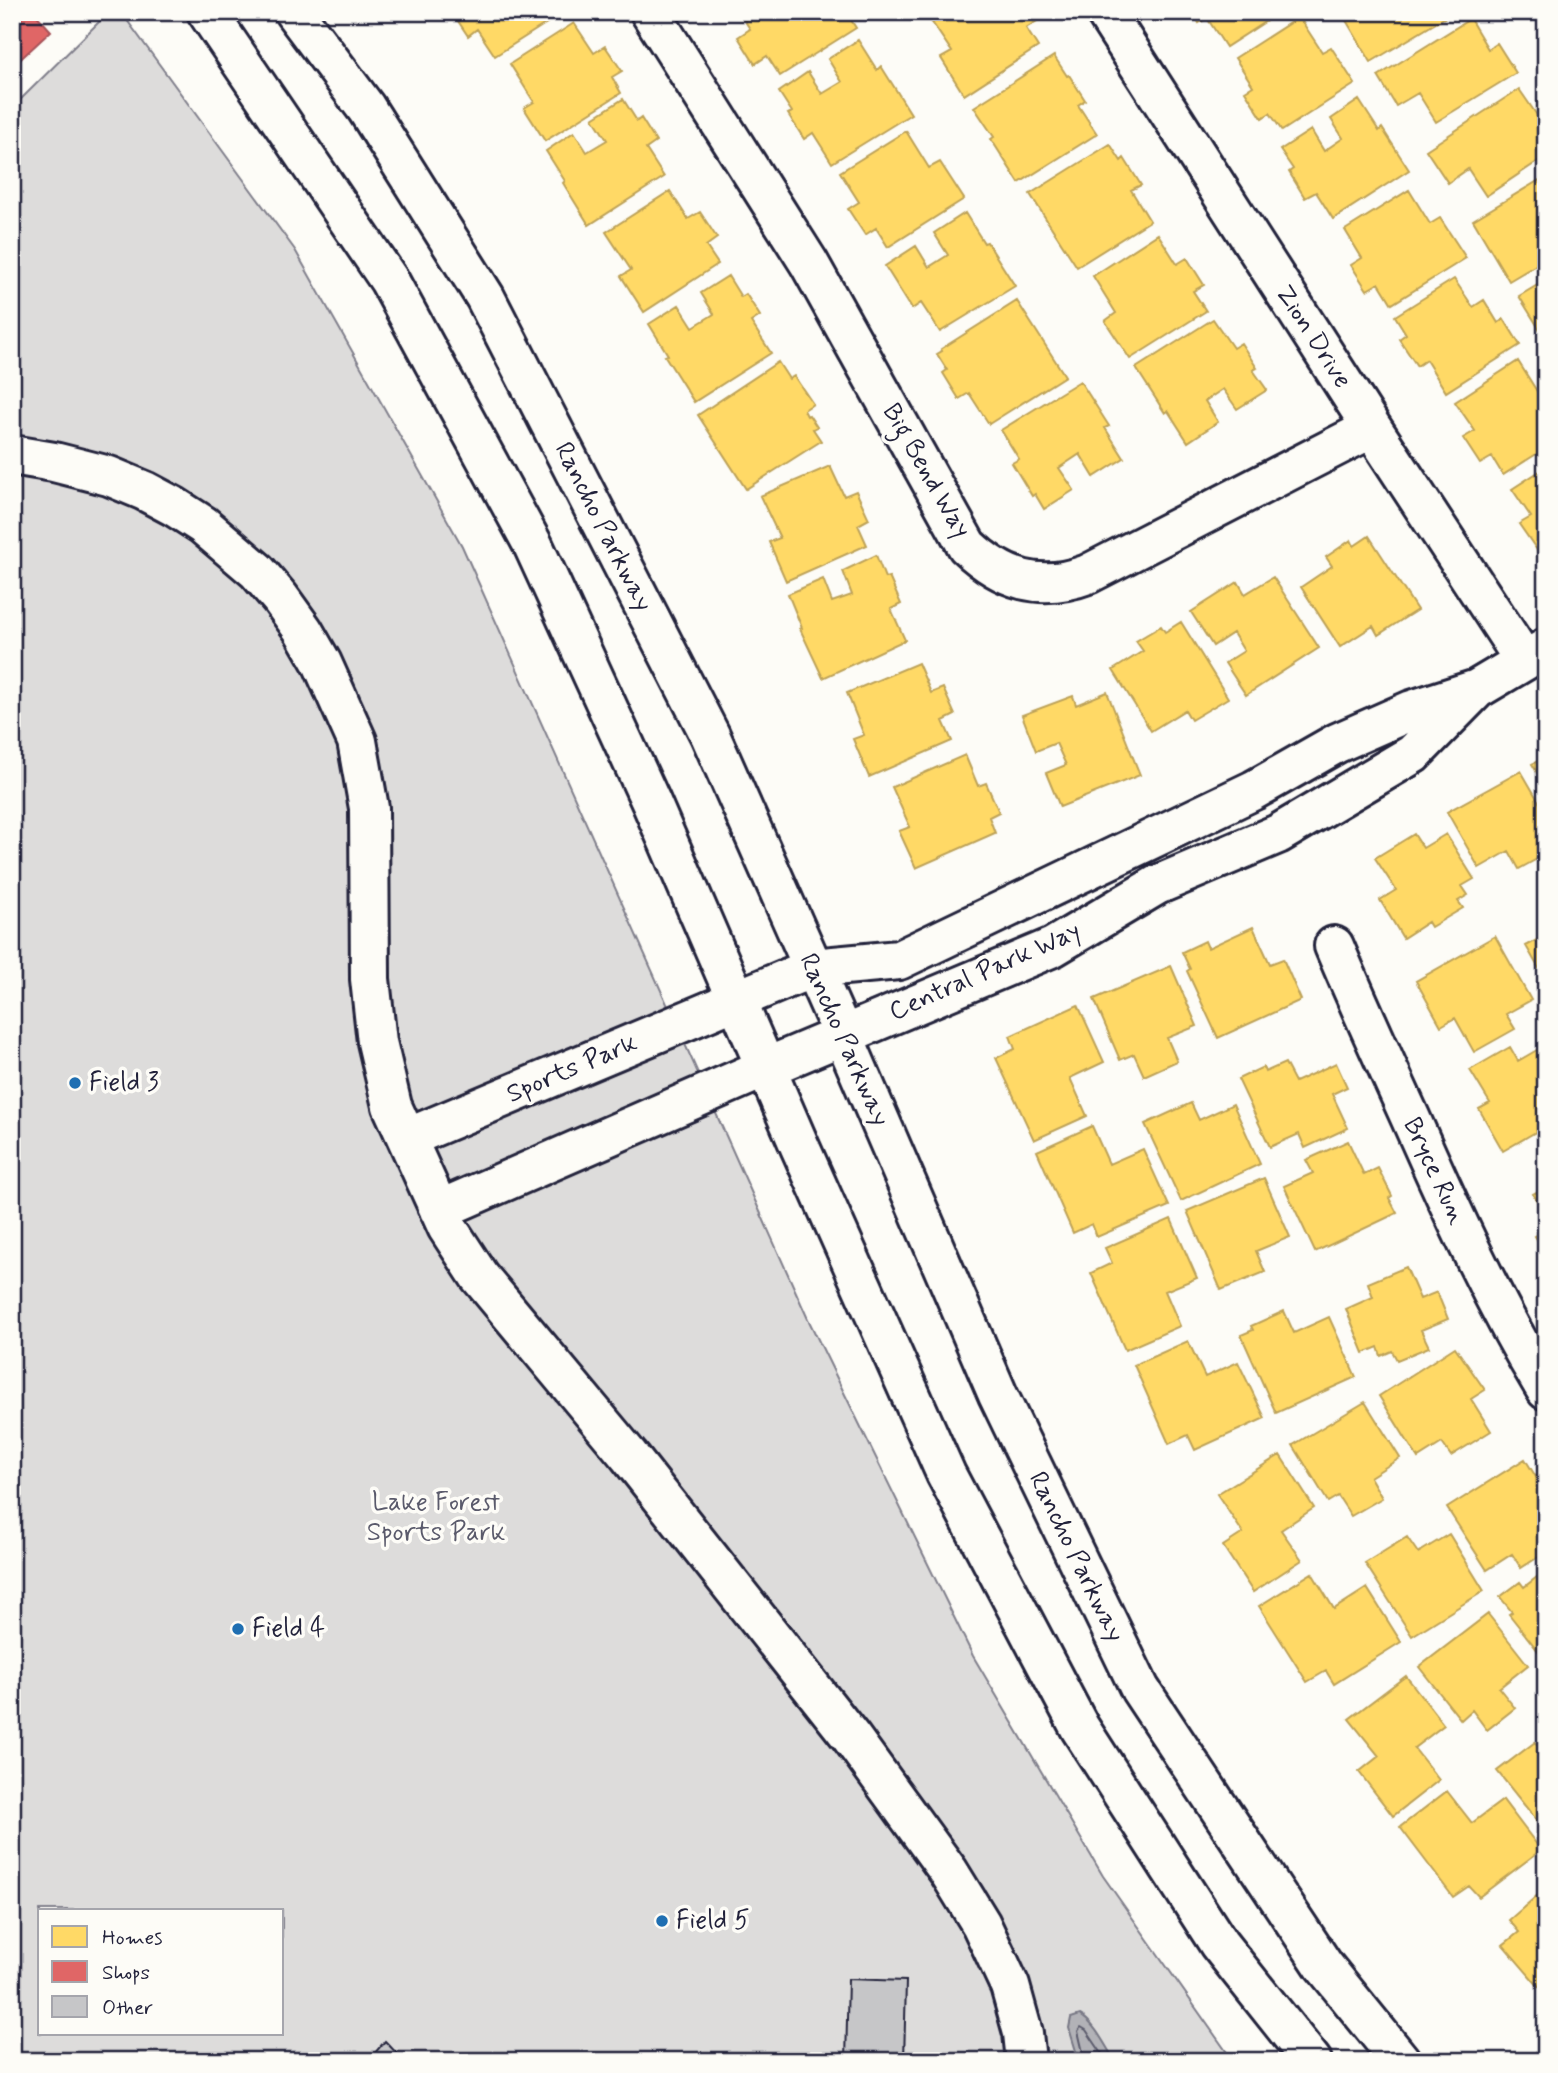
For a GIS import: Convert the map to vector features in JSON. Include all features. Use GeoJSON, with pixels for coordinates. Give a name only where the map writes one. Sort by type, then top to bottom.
{"type":"FeatureCollection","features":[{"type":"Feature","properties":{"kind":"street"},"geometry":{"type":"LineString","coordinates":[[207,12],[389,280],[533,545],[651,802],[765,1068],[946,1474],[1080,1728],[1219,1944],[1303,2052]]}},
{"type":"Feature","properties":{"kind":"street","name":"Rancho Parkway"},"geometry":{"type":"LineString","coordinates":[[294,12],[366,108],[485,298],[710,735],[998,1395],[1140,1689],[1324,1966],[1401,2061]]}},
{"type":"Feature","properties":{"kind":"street","name":"Big Bend Way"},"geometry":{"type":"LineString","coordinates":[[650,12],[809,263],[967,546],[994,568],[1024,581],[1041,583],[1056,583],[1080,577],[1372,428]]}},
{"type":"Feature","properties":{"kind":"street","name":"Zion Drive"},"geometry":{"type":"LineString","coordinates":[[1105,12],[1372,428],[1535,654]]}},
{"type":"Feature","properties":{"kind":"street"},"geometry":{"type":"LineString","coordinates":[[12,455],[54,461],[109,476],[175,507],[203,525],[257,571],[303,630],[322,663],[357,741],[369,807],[370,979],[377,1042],[392,1106],[447,1227],[480,1276],[629,1456],[842,1726],[949,1872],[981,1924],[1010,1986],[1023,2033],[1026,2061]]}},
{"type":"Feature","properties":{"kind":"street","name":"Central Park Way"},"geometry":{"type":"LineString","coordinates":[[736,1001],[812,968],[899,960],[1254,790],[1337,743],[1412,710],[1477,689],[1535,654]]}},
{"type":"Feature","properties":{"kind":"street","name":"Central Park Way"},"geometry":{"type":"LineString","coordinates":[[765,1068],[1053,947],[1157,884],[1278,834],[1413,754],[1477,689]]}},
{"type":"Feature","properties":{"kind":"street"},"geometry":{"type":"LineString","coordinates":[[1254,790],[1278,834]]}},
{"type":"Feature","properties":{"kind":"street","name":"Bryce Run"},"geometry":{"type":"LineString","coordinates":[[1334,946],[1464,1236],[1520,1346],[1546,1390]]}},
{"type":"Feature","properties":{"kind":"street","name":"Sports Park"},"geometry":{"type":"LineString","coordinates":[[407,1138],[736,1001]]}},
{"type":"Feature","properties":{"kind":"street"},"geometry":{"type":"LineString","coordinates":[[439,1210],[765,1068]]}},
{"type":"Feature","properties":{"kind":"green space","name":"Lake Forest Sports Park"},"geometry":{"type":"Polygon","coordinates":[[[109,12],[121,12],[295,250],[462,546],[808,1319],[973,1656],[1103,1876],[1233,2061],[12,2061],[12,108],[109,12]]]}},
{"type":"Feature","properties":{"kind":"water"},"geometry":{"type":"Polygon","coordinates":[[[1080,2015],[1095,2029],[1115,2061],[1079,2061],[1069,2028],[1071,2018],[1080,2015]]]}},
{"type":"Feature","properties":{"kind":"building: Homes"},"geometry":{"type":"Polygon","coordinates":[[[452,12],[564,12],[495,56],[477,29],[468,36],[452,12]]]}},
{"type":"Feature","properties":{"kind":"building: Homes"},"geometry":{"type":"Polygon","coordinates":[[[739,12],[846,12],[856,28],[780,76],[767,56],[755,64],[738,37],[750,29],[739,12]]]}},
{"type":"Feature","properties":{"kind":"building: Homes"},"geometry":{"type":"Polygon","coordinates":[[[932,12],[1031,12],[1037,21],[1026,28],[1038,47],[964,95],[941,58],[952,52],[927,15],[932,12]]]}},
{"type":"Feature","properties":{"kind":"building: Homes"},"geometry":{"type":"Polygon","coordinates":[[[1193,12],[1280,12],[1226,47],[1207,18],[1199,23],[1193,12]]]}},
{"type":"Feature","properties":{"kind":"building: Homes"},"geometry":{"type":"Polygon","coordinates":[[[1341,12],[1454,12],[1371,62],[1341,12]]]}},
{"type":"Feature","properties":{"kind":"building: Homes"},"geometry":{"type":"Polygon","coordinates":[[[1299,17],[1322,52],[1331,47],[1355,84],[1282,131],[1270,113],[1262,118],[1245,91],[1253,86],[1235,58],[1299,17]]]}},
{"type":"Feature","properties":{"kind":"building: Homes"},"geometry":{"type":"Polygon","coordinates":[[[1470,19],[1488,49],[1497,43],[1516,73],[1436,122],[1418,93],[1396,106],[1378,76],[1470,19]]]}},
{"type":"Feature","properties":{"kind":"building: Homes"},"geometry":{"type":"Polygon","coordinates":[[[574,23],[594,53],[605,46],[622,71],[612,77],[621,93],[545,141],[524,108],[534,102],[510,64],[574,23]]]}},
{"type":"Feature","properties":{"kind":"building: Homes"},"geometry":{"type":"Polygon","coordinates":[[[858,40],[877,70],[881,66],[911,114],[832,163],[813,133],[804,139],[788,114],[792,112],[779,92],[808,72],[822,94],[842,82],[828,59],[858,40]]]}},
{"type":"Feature","properties":{"kind":"building: Homes"},"geometry":{"type":"Polygon","coordinates":[[[1054,56],[1085,100],[1078,105],[1097,134],[1019,183],[974,107],[1054,56]]]}},
{"type":"Feature","properties":{"kind":"building: Homes"},"geometry":{"type":"Polygon","coordinates":[[[1519,89],[1541,121],[1546,118],[1546,156],[1486,196],[1468,169],[1448,183],[1426,150],[1519,89]]]}},
{"type":"Feature","properties":{"kind":"building: Homes"},"geometry":{"type":"Polygon","coordinates":[[[623,99],[637,121],[641,118],[656,142],[646,149],[664,177],[589,225],[546,151],[574,132],[587,152],[607,140],[593,118],[623,99]]]}},
{"type":"Feature","properties":{"kind":"building: Homes"},"geometry":{"type":"Polygon","coordinates":[[[1359,100],[1379,131],[1382,128],[1409,170],[1333,219],[1316,192],[1305,198],[1289,172],[1293,169],[1280,150],[1311,130],[1324,151],[1343,138],[1331,119],[1359,100]]]}},
{"type":"Feature","properties":{"kind":"building: Homes"},"geometry":{"type":"Polygon","coordinates":[[[906,131],[929,168],[940,162],[964,199],[888,247],[876,228],[865,235],[848,209],[859,202],[840,172],[906,131]]]}},
{"type":"Feature","properties":{"kind":"building: Homes"},"geometry":{"type":"Polygon","coordinates":[[[1110,144],[1121,161],[1124,158],[1141,185],[1131,190],[1150,221],[1077,267],[1030,194],[1110,144]]]}},
{"type":"Feature","properties":{"kind":"building: Homes"},"geometry":{"type":"Polygon","coordinates":[[[1546,176],[1546,259],[1509,281],[1473,220],[1546,176]]]}},
{"type":"Feature","properties":{"kind":"building: Homes"},"geometry":{"type":"Polygon","coordinates":[[[1409,190],[1430,224],[1440,218],[1466,258],[1392,304],[1379,283],[1367,290],[1351,265],[1362,258],[1345,230],[1409,190]]]}},
{"type":"Feature","properties":{"kind":"building: Homes"},"geometry":{"type":"Polygon","coordinates":[[[670,191],[688,219],[700,212],[717,238],[706,246],[718,264],[644,312],[621,276],[631,270],[606,232],[670,191]]]}},
{"type":"Feature","properties":{"kind":"building: Homes"},"geometry":{"type":"Polygon","coordinates":[[[965,213],[1015,286],[940,332],[921,303],[912,309],[885,266],[916,246],[929,267],[948,255],[934,233],[965,213]]]}},
{"type":"Feature","properties":{"kind":"building: Homes"},"geometry":{"type":"Polygon","coordinates":[[[1158,234],[1177,264],[1187,258],[1204,285],[1193,291],[1206,311],[1130,359],[1105,321],[1116,313],[1093,276],[1158,234]]]}},
{"type":"Feature","properties":{"kind":"building: Homes"},"geometry":{"type":"Polygon","coordinates":[[[728,276],[741,297],[746,294],[760,316],[751,322],[771,353],[694,402],[665,356],[668,355],[649,324],[679,305],[693,327],[714,314],[701,293],[728,276]]]}},
{"type":"Feature","properties":{"kind":"building: Homes"},"geometry":{"type":"Polygon","coordinates":[[[1454,279],[1473,307],[1484,300],[1498,323],[1504,319],[1520,345],[1446,392],[1426,360],[1417,366],[1399,339],[1406,334],[1395,316],[1454,279]]]}},
{"type":"Feature","properties":{"kind":"building: Homes"},"geometry":{"type":"Polygon","coordinates":[[[1546,280],[1546,327],[1540,330],[1519,296],[1546,280]]]}},
{"type":"Feature","properties":{"kind":"building: Homes"},"geometry":{"type":"Polygon","coordinates":[[[1017,301],[1065,376],[989,424],[969,393],[959,399],[943,373],[947,370],[937,354],[1017,301]]]}},
{"type":"Feature","properties":{"kind":"building: Homes"},"geometry":{"type":"Polygon","coordinates":[[[1213,319],[1233,348],[1241,343],[1257,368],[1253,370],[1267,390],[1237,409],[1223,389],[1205,401],[1218,422],[1188,442],[1168,411],[1165,413],[1136,368],[1213,319]]]}},
{"type":"Feature","properties":{"kind":"building: Homes"},"geometry":{"type":"Polygon","coordinates":[[[1518,361],[1540,396],[1546,392],[1546,448],[1503,475],[1492,457],[1480,464],[1463,438],[1475,431],[1455,402],[1518,361]]]}},
{"type":"Feature","properties":{"kind":"building: Homes"},"geometry":{"type":"Polygon","coordinates":[[[778,362],[789,379],[794,376],[813,404],[804,410],[817,427],[813,429],[821,441],[746,489],[698,415],[778,362]]]}},
{"type":"Feature","properties":{"kind":"building: Homes"},"geometry":{"type":"Polygon","coordinates":[[[1080,381],[1109,426],[1105,428],[1124,458],[1094,477],[1080,454],[1059,468],[1074,490],[1044,509],[1035,494],[1032,496],[1012,463],[1019,459],[1001,430],[1080,381]]]}},
{"type":"Feature","properties":{"kind":"building: Homes"},"geometry":{"type":"Polygon","coordinates":[[[830,466],[844,496],[856,491],[869,519],[858,525],[867,545],[786,581],[769,542],[780,538],[760,496],[830,466]]]}},
{"type":"Feature","properties":{"kind":"building: Homes"},"geometry":{"type":"Polygon","coordinates":[[[1546,467],[1546,563],[1519,524],[1531,517],[1512,489],[1546,467]]]}},
{"type":"Feature","properties":{"kind":"building: Homes"},"geometry":{"type":"Polygon","coordinates":[[[1369,536],[1417,610],[1378,635],[1373,626],[1340,647],[1301,587],[1332,566],[1326,557],[1351,540],[1354,546],[1369,536]]]}},
{"type":"Feature","properties":{"kind":"building: Homes"},"geometry":{"type":"Polygon","coordinates":[[[876,555],[885,578],[889,577],[901,604],[891,609],[905,640],[823,678],[800,629],[802,628],[788,594],[823,579],[832,602],[852,595],[843,571],[876,555]]]}},
{"type":"Feature","properties":{"kind":"building: Homes"},"geometry":{"type":"Polygon","coordinates":[[[1273,577],[1319,648],[1246,695],[1225,663],[1244,651],[1233,633],[1213,646],[1191,612],[1238,582],[1245,594],[1273,577]]]}},
{"type":"Feature","properties":{"kind":"building: Homes"},"geometry":{"type":"Polygon","coordinates":[[[1181,622],[1228,698],[1191,720],[1185,710],[1151,731],[1113,670],[1143,651],[1136,641],[1161,626],[1165,632],[1181,622]]]}},
{"type":"Feature","properties":{"kind":"building: Homes"},"geometry":{"type":"Polygon","coordinates":[[[918,663],[931,693],[943,688],[955,715],[943,721],[952,741],[869,777],[853,739],[864,735],[847,693],[918,663]]]}},
{"type":"Feature","properties":{"kind":"building: Homes"},"geometry":{"type":"Polygon","coordinates":[[[1107,692],[1140,775],[1060,807],[1046,773],[1066,765],[1056,743],[1036,751],[1022,715],[1073,696],[1076,705],[1107,692]]]}},
{"type":"Feature","properties":{"kind":"building: Homes"},"geometry":{"type":"Polygon","coordinates":[[[965,755],[978,786],[986,783],[999,812],[989,817],[995,833],[916,868],[899,831],[910,827],[892,787],[965,755]]]}},
{"type":"Feature","properties":{"kind":"building: Homes"},"geometry":{"type":"Polygon","coordinates":[[[1546,757],[1546,788],[1532,764],[1546,757]]]}},
{"type":"Feature","properties":{"kind":"building: Homes"},"geometry":{"type":"Polygon","coordinates":[[[1521,771],[1546,814],[1546,854],[1519,869],[1509,851],[1479,868],[1447,812],[1521,771]]]}},
{"type":"Feature","properties":{"kind":"building: Homes"},"geometry":{"type":"Polygon","coordinates":[[[1414,834],[1423,848],[1446,834],[1474,879],[1462,886],[1468,895],[1458,901],[1463,908],[1431,927],[1428,922],[1403,938],[1380,900],[1396,890],[1375,858],[1414,834]]]}},
{"type":"Feature","properties":{"kind":"building: Homes"},"geometry":{"type":"Polygon","coordinates":[[[1253,927],[1270,964],[1283,959],[1301,1000],[1218,1038],[1187,971],[1190,969],[1182,952],[1205,941],[1208,948],[1253,927]]]}},
{"type":"Feature","properties":{"kind":"building: Homes"},"geometry":{"type":"Polygon","coordinates":[[[1546,935],[1546,981],[1526,946],[1546,935]]]}},
{"type":"Feature","properties":{"kind":"building: Homes"},"geometry":{"type":"Polygon","coordinates":[[[1495,936],[1531,1000],[1506,1014],[1515,1029],[1474,1052],[1455,1018],[1441,1026],[1416,981],[1495,936]]]}},
{"type":"Feature","properties":{"kind":"building: Homes"},"geometry":{"type":"Polygon","coordinates":[[[1171,966],[1197,1026],[1167,1038],[1177,1061],[1144,1076],[1134,1054],[1120,1060],[1094,999],[1171,966]]]}},
{"type":"Feature","properties":{"kind":"building: Homes"},"geometry":{"type":"Polygon","coordinates":[[[1078,1005],[1104,1062],[1070,1078],[1087,1116],[1034,1140],[996,1058],[1015,1049],[1010,1036],[1078,1005]]]}},
{"type":"Feature","properties":{"kind":"building: Homes"},"geometry":{"type":"Polygon","coordinates":[[[1510,1047],[1518,1061],[1542,1047],[1546,1054],[1546,1126],[1503,1151],[1479,1109],[1490,1103],[1470,1070],[1510,1047]]]}},
{"type":"Feature","properties":{"kind":"building: Homes"},"geometry":{"type":"Polygon","coordinates":[[[1285,1063],[1295,1082],[1336,1063],[1347,1087],[1332,1094],[1348,1128],[1305,1148],[1299,1134],[1270,1147],[1238,1079],[1263,1067],[1265,1072],[1285,1063]]]}},
{"type":"Feature","properties":{"kind":"building: Homes"},"geometry":{"type":"Polygon","coordinates":[[[1191,1103],[1199,1120],[1233,1104],[1260,1164],[1181,1201],[1145,1124],[1191,1103]]]}},
{"type":"Feature","properties":{"kind":"building: Homes"},"geometry":{"type":"Polygon","coordinates":[[[1092,1126],[1109,1164],[1143,1149],[1169,1206],[1097,1237],[1092,1224],[1073,1233],[1037,1151],[1092,1126]]]}},
{"type":"Feature","properties":{"kind":"building: Homes"},"geometry":{"type":"Polygon","coordinates":[[[1348,1141],[1364,1175],[1378,1168],[1397,1213],[1315,1252],[1284,1186],[1313,1173],[1306,1160],[1348,1141]]]}},
{"type":"Feature","properties":{"kind":"building: Homes"},"geometry":{"type":"Polygon","coordinates":[[[1264,1178],[1290,1237],[1256,1251],[1265,1272],[1221,1290],[1187,1211],[1264,1178]]]}},
{"type":"Feature","properties":{"kind":"building: Homes"},"geometry":{"type":"Polygon","coordinates":[[[1546,1187],[1546,1216],[1533,1194],[1546,1187]]]}},
{"type":"Feature","properties":{"kind":"building: Homes"},"geometry":{"type":"Polygon","coordinates":[[[1171,1219],[1197,1278],[1165,1291],[1180,1326],[1125,1350],[1091,1273],[1112,1263],[1105,1248],[1171,1219]]]}},
{"type":"Feature","properties":{"kind":"building: Homes"},"geometry":{"type":"Polygon","coordinates":[[[1546,1230],[1546,1253],[1535,1236],[1546,1230]]]}},
{"type":"Feature","properties":{"kind":"building: Homes"},"geometry":{"type":"Polygon","coordinates":[[[1406,1267],[1420,1299],[1437,1292],[1448,1319],[1421,1330],[1429,1347],[1397,1360],[1392,1351],[1381,1356],[1378,1347],[1364,1353],[1346,1309],[1373,1297],[1368,1283],[1406,1267]]]}},
{"type":"Feature","properties":{"kind":"building: Homes"},"geometry":{"type":"Polygon","coordinates":[[[1284,1311],[1294,1333],[1329,1317],[1356,1377],[1276,1413],[1241,1335],[1253,1330],[1251,1326],[1284,1311]]]}},
{"type":"Feature","properties":{"kind":"building: Homes"},"geometry":{"type":"Polygon","coordinates":[[[1188,1341],[1205,1377],[1238,1362],[1265,1418],[1195,1450],[1188,1435],[1169,1444],[1134,1365],[1188,1341]]]}},
{"type":"Feature","properties":{"kind":"building: Homes"},"geometry":{"type":"Polygon","coordinates":[[[1455,1347],[1485,1390],[1471,1399],[1491,1431],[1451,1456],[1442,1443],[1418,1458],[1379,1396],[1455,1347]]]}},
{"type":"Feature","properties":{"kind":"building: Homes"},"geometry":{"type":"Polygon","coordinates":[[[1365,1402],[1400,1458],[1370,1477],[1382,1498],[1351,1516],[1338,1496],[1328,1502],[1293,1445],[1365,1402]]]}},
{"type":"Feature","properties":{"kind":"building: Homes"},"geometry":{"type":"Polygon","coordinates":[[[1280,1455],[1314,1508],[1281,1530],[1302,1560],[1253,1592],[1223,1546],[1243,1533],[1217,1494],[1280,1455]]]}},
{"type":"Feature","properties":{"kind":"building: Homes"},"geometry":{"type":"Polygon","coordinates":[[[1525,1459],[1536,1477],[1539,1474],[1546,1486],[1546,1508],[1540,1511],[1546,1520],[1546,1552],[1521,1568],[1512,1554],[1487,1570],[1447,1508],[1525,1459]]]}},
{"type":"Feature","properties":{"kind":"building: Homes"},"geometry":{"type":"Polygon","coordinates":[[[1449,1534],[1484,1591],[1412,1636],[1365,1563],[1407,1537],[1418,1553],[1449,1534]]]}},
{"type":"Feature","properties":{"kind":"building: Homes"},"geometry":{"type":"Polygon","coordinates":[[[1546,1570],[1546,1661],[1509,1614],[1512,1612],[1500,1597],[1520,1582],[1524,1587],[1546,1570]]]}},
{"type":"Feature","properties":{"kind":"building: Homes"},"geometry":{"type":"Polygon","coordinates":[[[1312,1573],[1334,1609],[1367,1588],[1401,1642],[1334,1684],[1326,1671],[1307,1682],[1259,1606],[1312,1573]]]}},
{"type":"Feature","properties":{"kind":"building: Homes"},"geometry":{"type":"Polygon","coordinates":[[[1488,1614],[1528,1665],[1499,1688],[1515,1708],[1487,1730],[1472,1710],[1461,1720],[1419,1667],[1488,1614]]]}},
{"type":"Feature","properties":{"kind":"building: Homes"},"geometry":{"type":"Polygon","coordinates":[[[1406,1676],[1444,1725],[1414,1748],[1439,1780],[1393,1816],[1359,1772],[1379,1756],[1349,1719],[1406,1676]]]}},
{"type":"Feature","properties":{"kind":"building: Homes"},"geometry":{"type":"Polygon","coordinates":[[[1535,1742],[1546,1755],[1546,1832],[1497,1771],[1535,1742]]]}},
{"type":"Feature","properties":{"kind":"building: Homes"},"geometry":{"type":"Polygon","coordinates":[[[1447,1791],[1472,1823],[1503,1800],[1541,1850],[1479,1897],[1469,1886],[1453,1897],[1400,1827],[1447,1791]]]}},
{"type":"Feature","properties":{"kind":"building: Homes"},"geometry":{"type":"Polygon","coordinates":[[[1546,1888],[1546,1995],[1503,1945],[1519,1932],[1509,1920],[1546,1888]]]}},
{"type":"Feature","properties":{"kind":"building: Shops"},"geometry":{"type":"Polygon","coordinates":[[[12,12],[34,12],[51,31],[12,67],[12,12]]]}},
{"type":"Feature","properties":{"kind":"building: Other"},"geometry":{"type":"Polygon","coordinates":[[[848,1979],[906,1981],[904,2061],[846,2061],[848,1979]]]}},
{"type":"Feature","properties":{"kind":"building: Other"},"geometry":{"type":"Polygon","coordinates":[[[385,2041],[404,2061],[368,2061],[385,2041]]]}},
{"type":"Feature","properties":{"kind":"place","name":"Field 3"},"geometry":{"type":"Point","coordinates":[75,1083]}},
{"type":"Feature","properties":{"kind":"place","name":"Field 4"},"geometry":{"type":"Point","coordinates":[238,1629]}},
{"type":"Feature","properties":{"kind":"place","name":"Field 5"},"geometry":{"type":"Point","coordinates":[662,1921]}}]}
